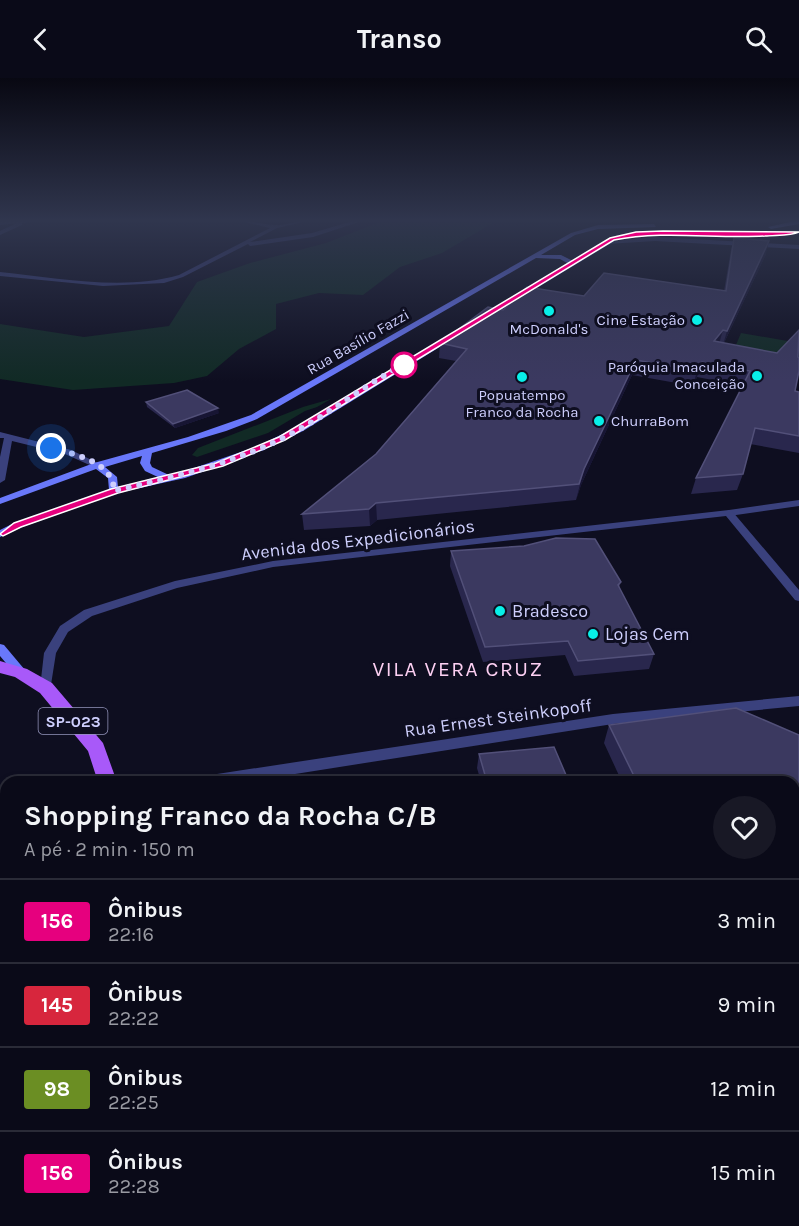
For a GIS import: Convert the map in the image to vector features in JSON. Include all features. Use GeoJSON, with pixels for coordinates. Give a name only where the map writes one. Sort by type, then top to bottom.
{"type":"FeatureCollection","features":[{"type":"Feature","properties":{"kind":"main road","name":"Rua Basílio Fazzi"},"geometry":{"type":"LineString","coordinates":[[0,501],[65,474],[212,434],[254,417],[502,274]]}},
{"type":"Feature","properties":{"kind":"main road"},"geometry":{"type":"LineString","coordinates":[[478,321],[557,274]]}},
{"type":"Feature","properties":{"kind":"main road"},"geometry":{"type":"LineString","coordinates":[[0,534],[18,525],[114,491],[220,464],[282,439],[461,331]]}},
{"type":"Feature","properties":{"kind":"main road"},"geometry":{"type":"LineString","coordinates":[[148,452],[145,463],[148,469],[169,478]]}},
{"type":"Feature","properties":{"kind":"main road"},"geometry":{"type":"LineString","coordinates":[[97,465],[112,477],[114,491]]}},
{"type":"Feature","properties":{"kind":"main road","name":"SP-023"},"geometry":{"type":"LineString","coordinates":[[0,648],[21,673]]}},
{"type":"Feature","properties":{"kind":"main road","name":"SP-023"},"geometry":{"type":"LineString","coordinates":[[0,667],[21,673],[46,688],[96,748],[106,776]]}},
{"type":"Feature","properties":{"kind":"street"},"geometry":{"type":"LineString","coordinates":[[0,274],[103,284],[149,284],[186,274]]}},
{"type":"Feature","properties":{"kind":"street"},"geometry":{"type":"LineString","coordinates":[[0,480],[4,437],[59,450],[97,465]]}},
{"type":"Feature","properties":{"kind":"street","name":"Avenida dos Expedicionários"},"geometry":{"type":"LineString","coordinates":[[46,688],[50,653],[64,629],[88,613],[175,585],[273,564],[729,513],[799,503]]}},
{"type":"Feature","properties":{"kind":"street"},"geometry":{"type":"LineString","coordinates":[[729,513],[799,597]]}},
{"type":"Feature","properties":{"kind":"street","name":"Rua Ernest Steinkopoff"},"geometry":{"type":"LineString","coordinates":[[243,776],[613,719],[799,701]]}},
{"type":"Feature","properties":{"kind":"green space"},"geometry":{"type":"Polygon","coordinates":[[[221,274],[391,274],[363,295],[319,293],[276,304],[276,329],[239,349],[207,376],[174,383],[73,390],[0,379],[0,324],[84,337],[169,326],[197,282],[221,274]]]}},
{"type":"Feature","properties":{"kind":"green space"},"geometry":{"type":"Polygon","coordinates":[[[741,333],[799,343],[799,364],[733,352],[741,333]]]}},
{"type":"Feature","properties":{"kind":"green space"},"geometry":{"type":"Polygon","coordinates":[[[331,399],[268,433],[197,457],[192,455],[198,448],[303,407],[331,399]]]}},
{"type":"Feature","properties":{"kind":"building"},"geometry":{"type":"Polygon","coordinates":[[[604,274],[726,291],[729,274],[754,274],[727,331],[723,330],[714,341],[777,353],[799,330],[799,371],[795,391],[799,392],[799,436],[755,428],[743,474],[696,478],[750,371],[702,362],[697,371],[636,360],[579,484],[376,503],[369,509],[302,514],[376,454],[467,349],[440,343],[488,307],[503,310],[527,287],[584,296],[604,274]]]}},
{"type":"Feature","properties":{"kind":"building"},"geometry":{"type":"Polygon","coordinates":[[[187,390],[218,408],[173,424],[146,402],[187,390]]]}},
{"type":"Feature","properties":{"kind":"building"},"geometry":{"type":"Polygon","coordinates":[[[556,538],[595,539],[621,582],[618,585],[654,654],[578,661],[568,641],[485,647],[451,551],[524,546],[556,538]]]}},
{"type":"Feature","properties":{"kind":"building"},"geometry":{"type":"Polygon","coordinates":[[[736,708],[799,735],[799,776],[634,776],[609,725],[736,708]]]}},
{"type":"Feature","properties":{"kind":"building"},"geometry":{"type":"Polygon","coordinates":[[[554,747],[566,776],[485,776],[479,754],[554,747]]]}},
{"type":"Feature","properties":{"kind":"bus line","name":"156"},"geometry":{"type":"LineString","coordinates":[[0,534],[18,525],[114,491],[182,476],[220,464],[282,439],[557,274]]}},
{"type":"Feature","properties":{"kind":"place","name":"McDonald's"},"geometry":{"type":"Point","coordinates":[549,311]}},
{"type":"Feature","properties":{"kind":"place","name":"Cine Estação"},"geometry":{"type":"Point","coordinates":[697,320]}},
{"type":"Feature","properties":{"kind":"place","name":"Paróquia Imaculada Conceição"},"geometry":{"type":"Point","coordinates":[757,376]}},
{"type":"Feature","properties":{"kind":"place","name":"Popuatempo Franco da Rocha"},"geometry":{"type":"Point","coordinates":[522,377]}},
{"type":"Feature","properties":{"kind":"place","name":"ChurraBom"},"geometry":{"type":"Point","coordinates":[599,421]}},
{"type":"Feature","properties":{"kind":"place","name":"Bradesco"},"geometry":{"type":"Point","coordinates":[500,611]}},
{"type":"Feature","properties":{"kind":"place","name":"Lojas Cem"},"geometry":{"type":"Point","coordinates":[593,634]}},
{"type":"Feature","properties":{"kind":"district","name":"VILA VERA CRUZ"},"geometry":{"type":"Point","coordinates":[458,669]}},
{"type":"Feature","properties":{"kind":"route"},"geometry":{"type":"LineString","coordinates":[[51,448],[97,465],[112,477],[114,491],[182,476],[220,464],[282,439],[408,362],[404,365]]}}]}
